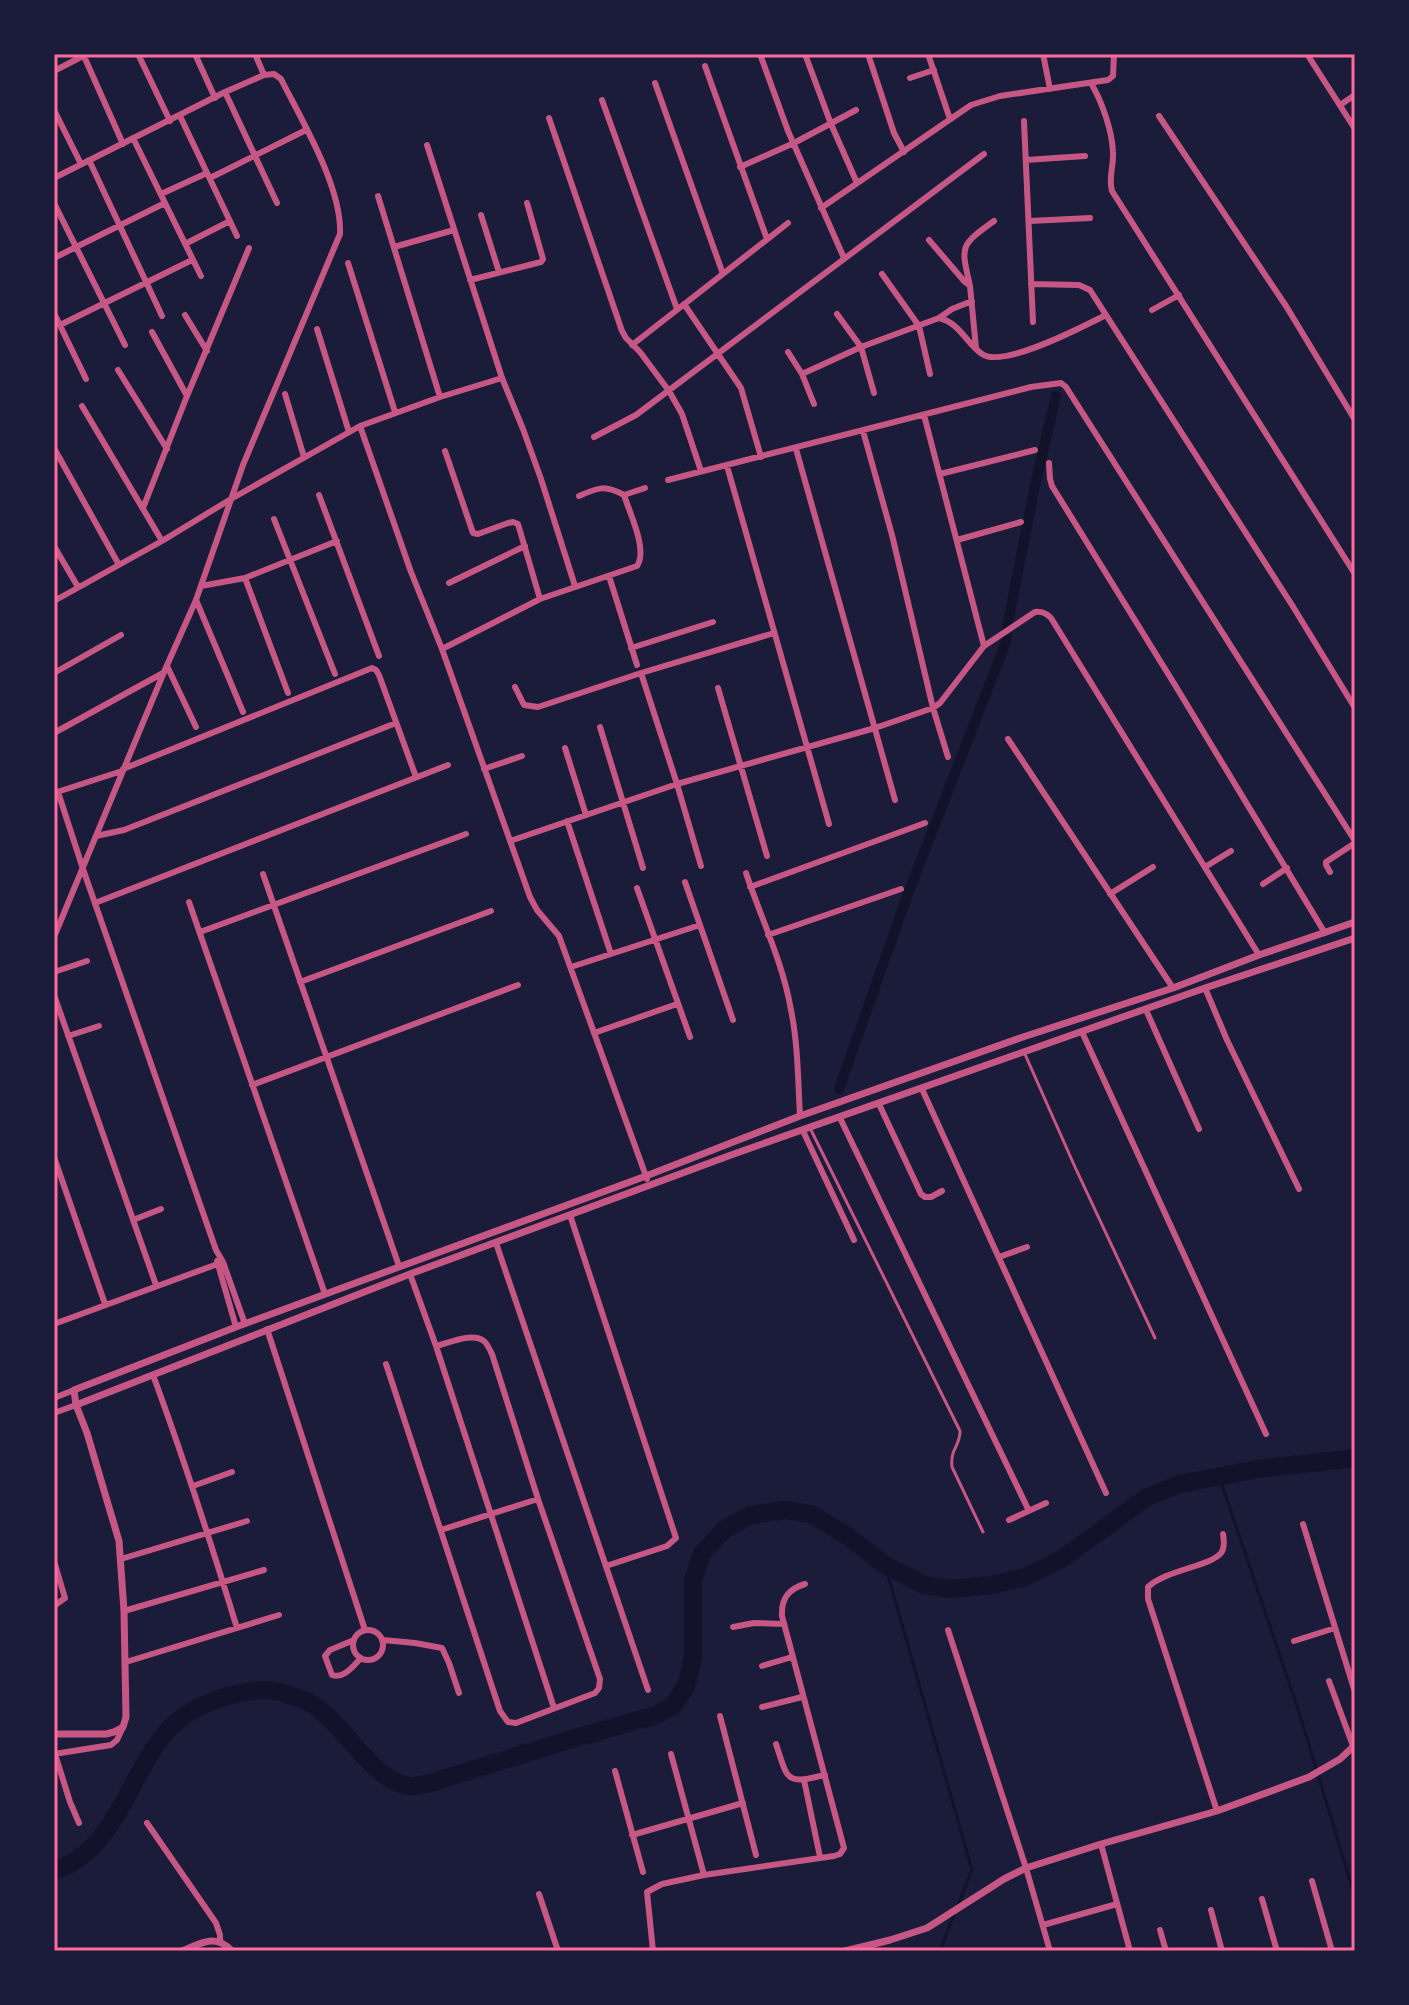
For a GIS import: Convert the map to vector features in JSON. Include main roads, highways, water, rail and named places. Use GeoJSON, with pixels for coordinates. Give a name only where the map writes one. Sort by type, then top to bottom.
{"type":"FeatureCollection","features":[{"type":"Feature","properties":{"kind":"waterway"},"geometry":{"type":"LineString","coordinates":[[839,1089],[909,891],[1006,642],[1035,485],[1056,396]]}},
{"type":"Feature","properties":{"kind":"waterway"},"geometry":{"type":"LineString","coordinates":[[54,1871],[74,1862],[104,1833],[147,1759],[169,1729],[206,1704],[235,1694],[268,1690],[304,1700],[332,1720],[381,1772],[394,1781],[411,1786],[427,1784],[656,1715],[673,1706],[686,1686],[693,1658],[693,1581],[702,1553],[725,1529],[751,1515],[785,1510],[811,1514],[846,1535],[885,1565],[924,1585],[950,1589],[992,1585],[1025,1577],[1062,1559],[1147,1497],[1180,1484],[1258,1469],[1355,1458]]}},
{"type":"Feature","properties":{"kind":"waterway"},"geometry":{"type":"LineString","coordinates":[[1219,1476],[1299,1712],[1355,1897]]}},
{"type":"Feature","properties":{"kind":"waterway"},"geometry":{"type":"LineString","coordinates":[[885,1565],[972,1870],[957,1907]]}},
{"type":"Feature","properties":{"kind":"waterway"},"geometry":{"type":"LineString","coordinates":[[940,1951],[954,1914]]}}]}
